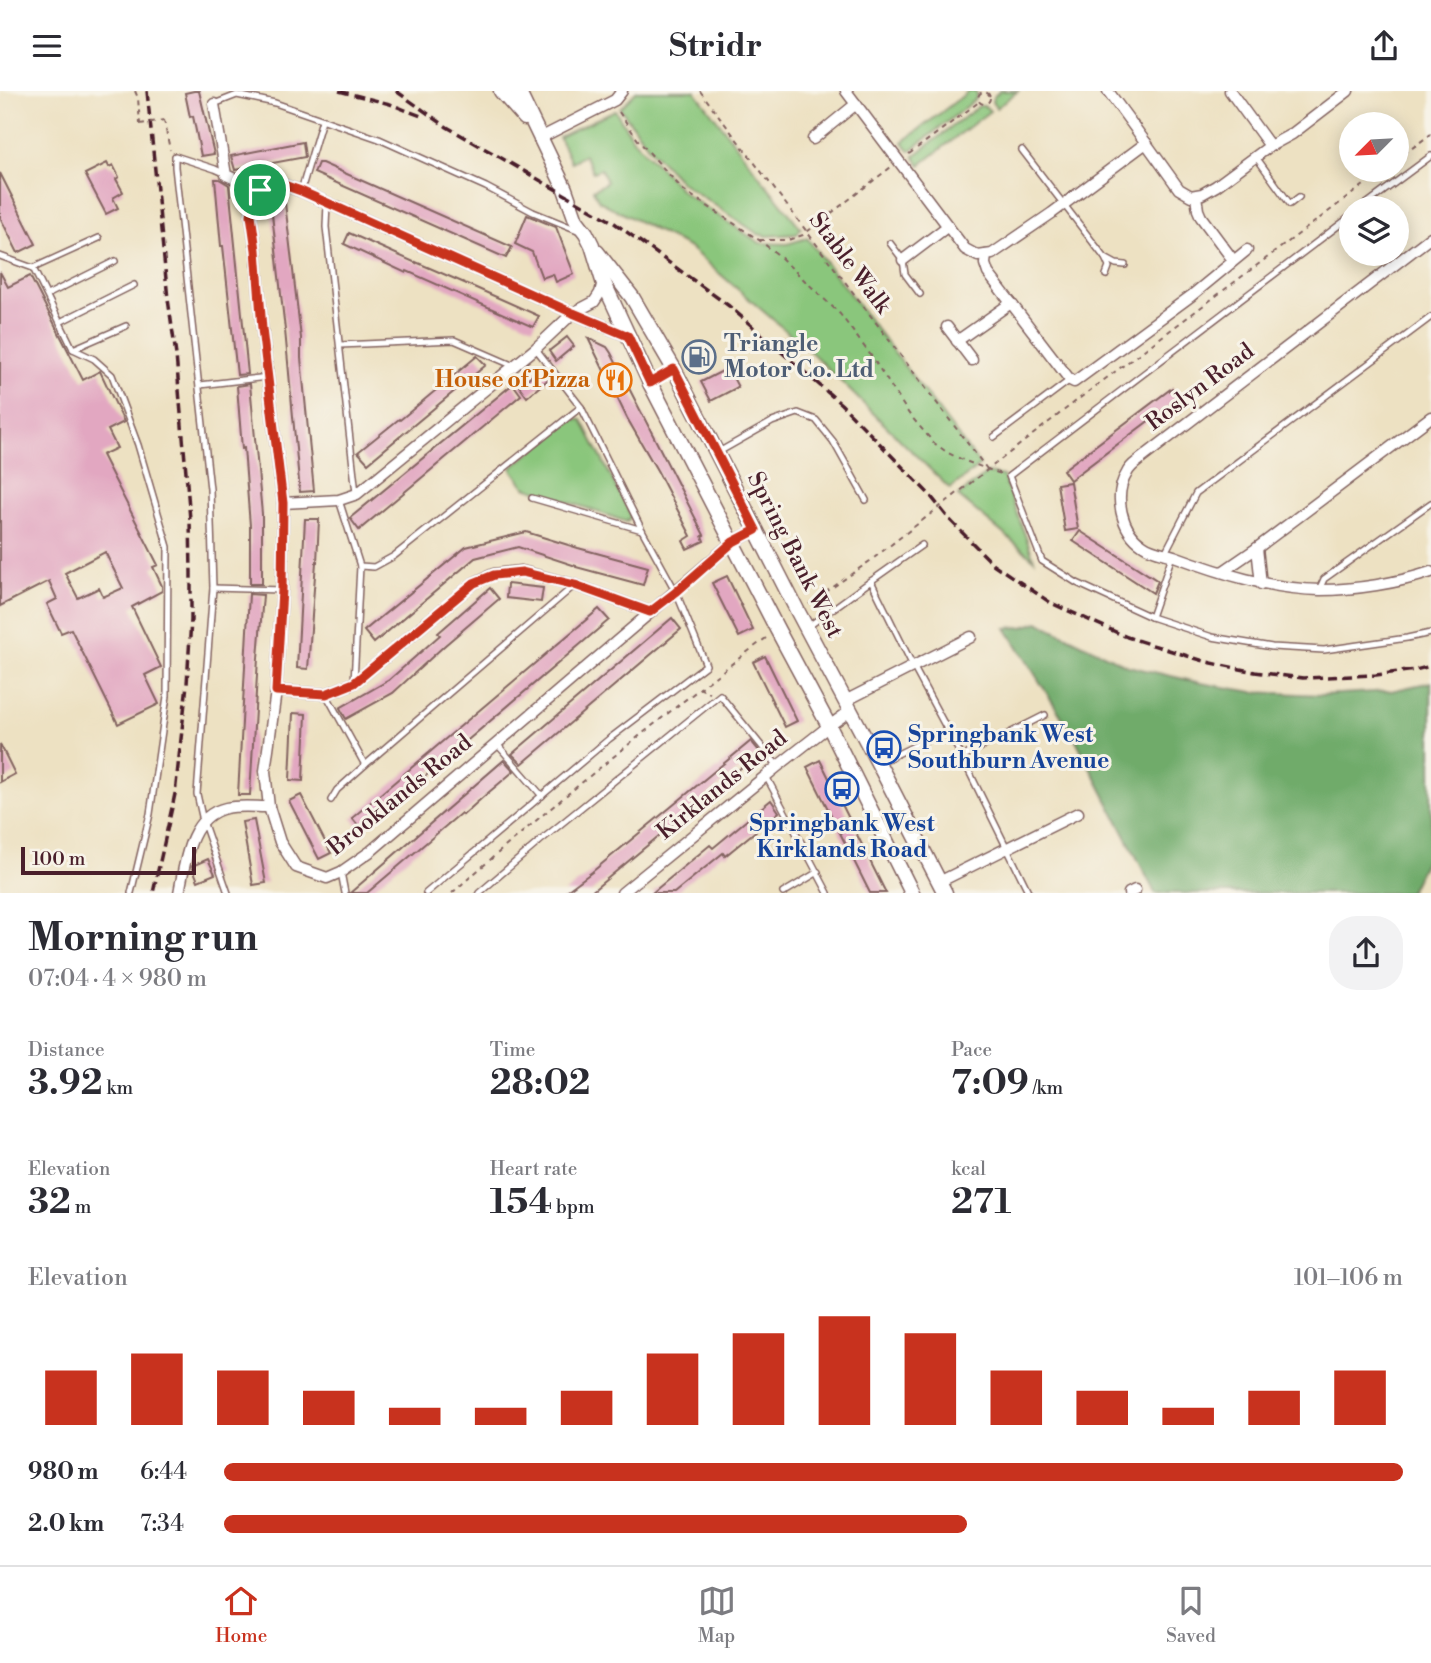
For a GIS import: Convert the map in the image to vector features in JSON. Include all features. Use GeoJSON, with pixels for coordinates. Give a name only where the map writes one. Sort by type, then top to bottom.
{"type":"FeatureCollection","features":[{"type":"Feature","properties":{"kind":"street","name":"Spring Bank West"},"geometry":{"type":"LineString","coordinates":[[500,91],[539,135]]}},
{"type":"Feature","properties":{"kind":"street","name":"Spring Bank West"},"geometry":{"type":"LineString","coordinates":[[517,91],[565,190],[576,220],[632,297],[674,369],[942,887]]}},
{"type":"Feature","properties":{"kind":"street"},"geometry":{"type":"LineString","coordinates":[[539,135],[613,101],[622,91]]}},
{"type":"Feature","properties":{"kind":"street"},"geometry":{"type":"LineString","coordinates":[[846,91],[965,249],[978,256],[992,254],[1146,143]]}},
{"type":"Feature","properties":{"kind":"street"},"geometry":{"type":"LineString","coordinates":[[1108,91],[1179,189],[1196,196],[1216,186],[1270,146],[1292,134],[1348,91]]}},
{"type":"Feature","properties":{"kind":"street"},"geometry":{"type":"LineString","coordinates":[[1230,91],[1270,146]]}},
{"type":"Feature","properties":{"kind":"street"},"geometry":{"type":"LineString","coordinates":[[214,104],[226,175],[258,193],[272,185],[284,185],[301,191],[628,336]]}},
{"type":"Feature","properties":{"kind":"street"},"geometry":{"type":"LineString","coordinates":[[813,139],[856,104]]}},
{"type":"Feature","properties":{"kind":"street","name":"Brooklands Road"},"geometry":{"type":"LineString","coordinates":[[258,193],[251,215],[283,503],[282,590],[276,691],[265,771],[270,807],[280,842],[296,867],[327,878],[341,872],[371,851],[733,542],[756,530]]}},
{"type":"Feature","properties":{"kind":"street"},"geometry":{"type":"LineString","coordinates":[[1196,196],[1200,217],[1233,260]]}},
{"type":"Feature","properties":{"kind":"street"},"geometry":{"type":"LineString","coordinates":[[903,260],[948,226]]}},
{"type":"Feature","properties":{"kind":"street","name":"Roslyn Road"},"geometry":{"type":"LineString","coordinates":[[1431,237],[1138,461],[1126,473],[1121,492],[1122,515],[1130,532],[1143,545],[1261,584],[1319,590],[1367,586],[1431,572]]}},
{"type":"Feature","properties":{"kind":"street","name":"Spring Bank West"},"geometry":{"type":"LineString","coordinates":[[589,239],[603,281],[650,383],[829,726],[912,893]]}},
{"type":"Feature","properties":{"kind":"street"},"geometry":{"type":"LineString","coordinates":[[986,255],[988,273],[1074,382],[1191,296],[1247,250]]}},
{"type":"Feature","properties":{"kind":"street"},"geometry":{"type":"LineString","coordinates":[[283,503],[339,501],[357,494],[536,348],[573,313],[594,302],[603,281]]}},
{"type":"Feature","properties":{"kind":"street"},"geometry":{"type":"LineString","coordinates":[[957,341],[1011,303]]}},
{"type":"Feature","properties":{"kind":"street"},"geometry":{"type":"LineString","coordinates":[[947,327],[972,360]]}},
{"type":"Feature","properties":{"kind":"street"},"geometry":{"type":"LineString","coordinates":[[1222,572],[1431,417]]}},
{"type":"Feature","properties":{"kind":"street"},"geometry":{"type":"LineString","coordinates":[[1257,548],[1261,584]]}},
{"type":"Feature","properties":{"kind":"street"},"geometry":{"type":"LineString","coordinates":[[276,691],[326,694],[354,683],[474,583],[494,575],[522,572],[575,585],[650,612]]}},
{"type":"Feature","properties":{"kind":"street","name":"Kirklands Road"},"geometry":{"type":"LineString","coordinates":[[622,893],[829,726],[848,706],[913,666],[971,637]]}},
{"type":"Feature","properties":{"kind":"street"},"geometry":{"type":"LineString","coordinates":[[179,893],[195,833],[209,814],[226,808],[270,807]]}},
{"type":"Feature","properties":{"kind":"street"},"geometry":{"type":"LineString","coordinates":[[942,887],[1006,849],[1078,813]]}},
{"type":"Feature","properties":{"kind":"lane"},"geometry":{"type":"LineString","coordinates":[[214,104],[237,95],[275,103],[379,139],[486,187],[589,239]]}},
{"type":"Feature","properties":{"kind":"lane"},"geometry":{"type":"LineString","coordinates":[[301,191],[322,120]]}},
{"type":"Feature","properties":{"kind":"lane"},"geometry":{"type":"LineString","coordinates":[[1022,150],[1105,258],[1109,267],[1106,275]]}},
{"type":"Feature","properties":{"kind":"lane"},"geometry":{"type":"LineString","coordinates":[[226,175],[175,156],[210,489],[213,588],[197,794],[203,821],[228,893]]}},
{"type":"Feature","properties":{"kind":"lane"},"geometry":{"type":"LineString","coordinates":[[1377,196],[1431,156]]}},
{"type":"Feature","properties":{"kind":"lane"},"geometry":{"type":"LineString","coordinates":[[1256,157],[1290,204],[1299,197]]}},
{"type":"Feature","properties":{"kind":"lane"},"geometry":{"type":"LineString","coordinates":[[327,204],[326,227],[357,494]]}},
{"type":"Feature","properties":{"kind":"lane"},"geometry":{"type":"LineString","coordinates":[[1339,225],[1009,476],[1042,561],[1077,583],[1151,617],[1212,638],[1272,647],[1324,650],[1431,633]]}},
{"type":"Feature","properties":{"kind":"lane"},"geometry":{"type":"LineString","coordinates":[[33,268],[99,238]]}},
{"type":"Feature","properties":{"kind":"lane"},"geometry":{"type":"LineString","coordinates":[[890,243],[903,260],[905,274],[920,294]]}},
{"type":"Feature","properties":{"kind":"lane"},"geometry":{"type":"LineString","coordinates":[[0,256],[33,268],[73,349],[94,359],[112,375],[138,445],[168,547],[167,696],[150,814],[131,893]]}},
{"type":"Feature","properties":{"kind":"lane"},"geometry":{"type":"LineString","coordinates":[[1105,258],[1125,265]]}},
{"type":"Feature","properties":{"kind":"lane"},"geometry":{"type":"LineString","coordinates":[[47,295],[115,261]]}},
{"type":"Feature","properties":{"kind":"lane"},"geometry":{"type":"LineString","coordinates":[[60,322],[134,285]]}},
{"type":"Feature","properties":{"kind":"lane"},"geometry":{"type":"LineString","coordinates":[[1151,617],[1169,554],[1196,493],[1431,317]]}},
{"type":"Feature","properties":{"kind":"lane"},"geometry":{"type":"LineString","coordinates":[[73,349],[126,326]]}},
{"type":"Feature","properties":{"kind":"lane"},"geometry":{"type":"LineString","coordinates":[[341,345],[454,341],[514,366]]}},
{"type":"Feature","properties":{"kind":"lane"},"geometry":{"type":"LineString","coordinates":[[426,893],[609,739],[706,665],[676,592],[581,407],[536,348]]}},
{"type":"Feature","properties":{"kind":"lane"},"geometry":{"type":"LineString","coordinates":[[650,383],[674,369]]}},
{"type":"Feature","properties":{"kind":"lane"},"geometry":{"type":"LineString","coordinates":[[200,385],[268,377]]}},
{"type":"Feature","properties":{"kind":"lane"},"geometry":{"type":"LineString","coordinates":[[994,437],[1070,380]]}},
{"type":"Feature","properties":{"kind":"lane"},"geometry":{"type":"LineString","coordinates":[[360,566],[374,567],[394,555],[581,407]]}},
{"type":"Feature","properties":{"kind":"lane"},"geometry":{"type":"LineString","coordinates":[[717,453],[772,422],[798,413],[816,420],[833,441],[866,500]]}},
{"type":"Feature","properties":{"kind":"lane"},"geometry":{"type":"LineString","coordinates":[[531,498],[642,530]]}},
{"type":"Feature","properties":{"kind":"lane"},"geometry":{"type":"LineString","coordinates":[[339,501],[360,566],[354,683]]}},
{"type":"Feature","properties":{"kind":"lane"},"geometry":{"type":"LineString","coordinates":[[1319,590],[1324,579],[1431,503]]}},
{"type":"Feature","properties":{"kind":"lane"},"geometry":{"type":"LineString","coordinates":[[807,628],[922,545]]}},
{"type":"Feature","properties":{"kind":"lane"},"geometry":{"type":"LineString","coordinates":[[871,581],[1029,893]]}},
{"type":"Feature","properties":{"kind":"lane"},"geometry":{"type":"LineString","coordinates":[[331,800],[337,790],[365,765],[575,585]]}},
{"type":"Feature","properties":{"kind":"lane"},"geometry":{"type":"LineString","coordinates":[[213,588],[282,590]]}},
{"type":"Feature","properties":{"kind":"lane"},"geometry":{"type":"LineString","coordinates":[[326,694],[365,765]]}},
{"type":"Feature","properties":{"kind":"lane"},"geometry":{"type":"LineString","coordinates":[[479,893],[720,695],[778,766]]}},
{"type":"Feature","properties":{"kind":"lane"},"geometry":{"type":"LineString","coordinates":[[962,757],[1045,715]]}},
{"type":"Feature","properties":{"kind":"lane"},"geometry":{"type":"LineString","coordinates":[[878,763],[947,730]]}},
{"type":"Feature","properties":{"kind":"lane"},"geometry":{"type":"LineString","coordinates":[[497,744],[542,796]]}},
{"type":"Feature","properties":{"kind":"lane"},"geometry":{"type":"LineString","coordinates":[[766,776],[828,893]]}},
{"type":"Feature","properties":{"kind":"lane"},"geometry":{"type":"LineString","coordinates":[[341,872],[345,893]]}},
{"type":"Feature","properties":{"kind":"lane"},"geometry":{"type":"LineString","coordinates":[[783,893],[818,872]]}},
{"type":"Feature","properties":{"kind":"path"},"geometry":{"type":"LineString","coordinates":[[135,91],[140,124],[164,120],[172,155],[175,156]]}},
{"type":"Feature","properties":{"kind":"path","name":"Stable Walk"},"geometry":{"type":"LineString","coordinates":[[700,91],[988,470]]}},
{"type":"Feature","properties":{"kind":"path"},"geometry":{"type":"LineString","coordinates":[[989,95],[995,91]]}},
{"type":"Feature","properties":{"kind":"path"},"geometry":{"type":"LineString","coordinates":[[979,102],[979,94],[985,92],[989,95]]}},
{"type":"Feature","properties":{"kind":"path"},"geometry":{"type":"LineString","coordinates":[[979,102],[988,103],[989,95]]}},
{"type":"Feature","properties":{"kind":"path"},"geometry":{"type":"LineString","coordinates":[[613,101],[638,140],[684,190],[759,240],[840,313],[909,414],[934,443],[948,453],[1009,476]]}},
{"type":"Feature","properties":{"kind":"path"},"geometry":{"type":"LineString","coordinates":[[759,240],[788,240],[807,232],[979,102]]}},
{"type":"Feature","properties":{"kind":"path"},"geometry":{"type":"LineString","coordinates":[[1409,150],[1431,134]]}},
{"type":"Feature","properties":{"kind":"path"},"geometry":{"type":"LineString","coordinates":[[798,612],[870,561],[1080,398],[1368,182]]}},
{"type":"Feature","properties":{"kind":"path"},"geometry":{"type":"LineString","coordinates":[[452,893],[522,832],[699,688],[777,629]]}},
{"type":"Feature","properties":{"kind":"green space"},"geometry":{"type":"Polygon","coordinates":[[[637,91],[695,91],[801,228],[797,234],[758,234],[682,183],[650,149],[620,108],[637,91]]]}},
{"type":"Feature","properties":{"kind":"green space"},"geometry":{"type":"Polygon","coordinates":[[[969,91],[975,91],[977,94],[975,100],[910,151],[903,142],[969,91]]]}},
{"type":"Feature","properties":{"kind":"green space"},"geometry":{"type":"Polygon","coordinates":[[[1000,91],[1018,91],[996,108],[992,102],[993,97],[1000,91]]]}},
{"type":"Feature","properties":{"kind":"green space"},"geometry":{"type":"Polygon","coordinates":[[[979,106],[985,106],[990,111],[920,165],[914,156],[979,106]]]}},
{"type":"Feature","properties":{"kind":"green space"},"geometry":{"type":"Polygon","coordinates":[[[615,110],[633,139],[684,193],[760,243],[787,244],[807,238],[980,465],[950,489],[814,355],[690,248],[599,201],[593,190],[607,182],[601,169],[593,172],[584,155],[571,162],[559,137],[615,110]]]}},
{"type":"Feature","properties":{"kind":"green space"},"geometry":{"type":"Polygon","coordinates":[[[573,419],[582,420],[631,516],[627,522],[525,487],[511,468],[573,419]]]}},
{"type":"Feature","properties":{"kind":"green space"},"geometry":{"type":"Polygon","coordinates":[[[987,473],[1003,476],[1034,559],[958,496],[987,473]]]}},
{"type":"Feature","properties":{"kind":"green space"},"geometry":{"type":"Polygon","coordinates":[[[1038,622],[1128,666],[1253,692],[1322,695],[1391,691],[1431,682],[1431,850],[1409,893],[1155,893],[1075,738],[1006,628],[1023,627],[1038,622]]]}},
{"type":"Feature","properties":{"kind":"building"},"geometry":{"type":"Polygon","coordinates":[[[199,91],[214,154],[201,156],[185,93],[199,91]]]}},
{"type":"Feature","properties":{"kind":"building"},"geometry":{"type":"Polygon","coordinates":[[[303,142],[305,157],[235,170],[231,156],[303,142]]]}},
{"type":"Feature","properties":{"kind":"building"},"geometry":{"type":"Polygon","coordinates":[[[107,163],[109,167],[113,165],[123,192],[113,198],[118,208],[106,214],[85,174],[107,163]]]}},
{"type":"Feature","properties":{"kind":"building"},"geometry":{"type":"Polygon","coordinates":[[[318,163],[512,247],[506,258],[314,173],[318,163]]]}},
{"type":"Feature","properties":{"kind":"building"},"geometry":{"type":"Polygon","coordinates":[[[0,173],[36,244],[18,253],[0,217],[0,173]]]}},
{"type":"Feature","properties":{"kind":"building"},"geometry":{"type":"Polygon","coordinates":[[[215,179],[229,185],[248,374],[237,375],[215,179]]]}},
{"type":"Feature","properties":{"kind":"building"},"geometry":{"type":"Polygon","coordinates":[[[285,203],[301,338],[314,491],[300,492],[271,205],[285,203]]]}},
{"type":"Feature","properties":{"kind":"building"},"geometry":{"type":"Polygon","coordinates":[[[527,215],[556,227],[574,274],[556,282],[553,274],[542,278],[532,252],[515,244],[527,215]]]}},
{"type":"Feature","properties":{"kind":"building"},"geometry":{"type":"Polygon","coordinates":[[[349,233],[539,316],[533,327],[407,271],[406,273],[344,244],[349,233]]]}},
{"type":"Feature","properties":{"kind":"building"},"geometry":{"type":"Polygon","coordinates":[[[0,272],[8,287],[30,276],[83,380],[100,371],[124,422],[108,430],[117,448],[102,455],[158,565],[153,567],[162,591],[132,607],[161,667],[145,675],[159,704],[118,724],[71,629],[61,633],[47,604],[57,599],[49,581],[0,606],[0,272]],[[105,552],[65,573],[78,598],[99,588],[103,597],[123,588],[105,552]]]}},
{"type":"Feature","properties":{"kind":"building"},"geometry":{"type":"Polygon","coordinates":[[[567,337],[574,346],[556,361],[549,351],[567,337]]]}},
{"type":"Feature","properties":{"kind":"building"},"geometry":{"type":"Polygon","coordinates":[[[588,338],[607,347],[611,353],[704,535],[704,541],[687,549],[683,541],[691,536],[627,418],[588,338]]]}},
{"type":"Feature","properties":{"kind":"building"},"geometry":{"type":"Polygon","coordinates":[[[477,356],[486,365],[368,463],[358,452],[400,420],[477,356]]]}},
{"type":"Feature","properties":{"kind":"building"},"geometry":{"type":"Polygon","coordinates":[[[543,366],[551,377],[527,397],[519,386],[543,366]]]}},
{"type":"Feature","properties":{"kind":"building"},"geometry":{"type":"Polygon","coordinates":[[[728,368],[738,387],[711,401],[701,382],[728,368]]]}},
{"type":"Feature","properties":{"kind":"building"},"geometry":{"type":"Polygon","coordinates":[[[250,384],[262,514],[262,584],[250,584],[250,526],[237,386],[250,384]]]}},
{"type":"Feature","properties":{"kind":"building"},"geometry":{"type":"Polygon","coordinates":[[[513,384],[521,395],[359,530],[350,518],[513,384]]]}},
{"type":"Feature","properties":{"kind":"building"},"geometry":{"type":"Polygon","coordinates":[[[1172,388],[1179,398],[1070,480],[1063,470],[1172,388]]]}},
{"type":"Feature","properties":{"kind":"building"},"geometry":{"type":"Polygon","coordinates":[[[1070,482],[1078,529],[1065,531],[1057,484],[1070,482]]]}},
{"type":"Feature","properties":{"kind":"building"},"geometry":{"type":"Polygon","coordinates":[[[305,519],[319,519],[308,669],[297,668],[305,519]]]}},
{"type":"Feature","properties":{"kind":"building"},"geometry":{"type":"Polygon","coordinates":[[[1080,531],[1158,581],[1153,593],[1073,541],[1080,531]]]}},
{"type":"Feature","properties":{"kind":"building"},"geometry":{"type":"Polygon","coordinates":[[[526,532],[648,567],[643,585],[576,567],[518,547],[475,558],[374,643],[364,631],[466,547],[526,532]]]}},
{"type":"Feature","properties":{"kind":"building"},"geometry":{"type":"Polygon","coordinates":[[[727,576],[753,630],[739,637],[712,583],[727,576]]]}},
{"type":"Feature","properties":{"kind":"building"},"geometry":{"type":"Polygon","coordinates":[[[507,584],[543,588],[541,602],[506,598],[507,584]]]}},
{"type":"Feature","properties":{"kind":"building"},"geometry":{"type":"Polygon","coordinates":[[[490,588],[499,599],[393,693],[346,719],[340,708],[389,680],[490,588]]]}},
{"type":"Feature","properties":{"kind":"building"},"geometry":{"type":"Polygon","coordinates":[[[249,594],[263,595],[250,795],[238,795],[249,594]]]}},
{"type":"Feature","properties":{"kind":"building"},"geometry":{"type":"Polygon","coordinates":[[[599,609],[609,620],[362,830],[352,818],[599,609]]]}},
{"type":"Feature","properties":{"kind":"building"},"geometry":{"type":"Polygon","coordinates":[[[672,618],[681,629],[522,764],[512,754],[672,618]]]}},
{"type":"Feature","properties":{"kind":"building"},"geometry":{"type":"Polygon","coordinates":[[[765,656],[797,721],[785,727],[753,662],[765,656]]]}},
{"type":"Feature","properties":{"kind":"building"},"geometry":{"type":"Polygon","coordinates":[[[293,713],[306,714],[303,781],[290,780],[293,713]]]}},
{"type":"Feature","properties":{"kind":"building"},"geometry":{"type":"Polygon","coordinates":[[[751,741],[760,752],[590,893],[564,893],[592,872],[751,741]]]}},
{"type":"Feature","properties":{"kind":"building"},"geometry":{"type":"Polygon","coordinates":[[[0,744],[15,774],[0,782],[0,744]]]}},
{"type":"Feature","properties":{"kind":"building"},"geometry":{"type":"Polygon","coordinates":[[[504,760],[514,771],[367,893],[350,893],[504,760]]]}},
{"type":"Feature","properties":{"kind":"building"},"geometry":{"type":"Polygon","coordinates":[[[820,760],[886,893],[870,893],[807,767],[820,760]]]}},
{"type":"Feature","properties":{"kind":"building"},"geometry":{"type":"Polygon","coordinates":[[[301,795],[331,853],[319,859],[289,801],[301,795]]]}},
{"type":"Feature","properties":{"kind":"building"},"geometry":{"type":"Polygon","coordinates":[[[771,800],[779,812],[725,856],[723,853],[674,893],[652,893],[710,845],[713,848],[771,800]]]}},
{"type":"Feature","properties":{"kind":"building"},"geometry":{"type":"Polygon","coordinates":[[[254,820],[266,883],[253,885],[242,822],[254,820]]]}},
{"type":"Feature","properties":{"kind":"building"},"geometry":{"type":"Polygon","coordinates":[[[208,859],[215,874],[198,881],[192,866],[208,859]]]}},
{"type":"Feature","properties":{"kind":"railway"},"geometry":{"type":"LineString","coordinates":[[147,91],[176,355],[190,519],[191,573],[187,684],[175,794],[153,893]]}},
{"type":"Feature","properties":{"kind":"railway"},"geometry":{"type":"LineString","coordinates":[[339,91],[390,104],[421,116]]}},
{"type":"Feature","properties":{"kind":"railway"},"geometry":{"type":"LineString","coordinates":[[396,91],[447,127],[613,222],[729,306],[841,404],[993,564],[1051,603],[1127,637],[1207,662],[1255,672],[1303,678],[1376,675],[1431,666]]}},
{"type":"Feature","properties":{"kind":"place","name":"Triangle Motor Co. Ltd"},"geometry":{"type":"Point","coordinates":[699,357]}},
{"type":"Feature","properties":{"kind":"place","name":"House of Pizza"},"geometry":{"type":"Point","coordinates":[615,380]}},
{"type":"Feature","properties":{"kind":"place","name":"Springbank West Southburn Avenue"},"geometry":{"type":"Point","coordinates":[884,748]}},
{"type":"Feature","properties":{"kind":"place","name":"Springbank West Kirklands Road"},"geometry":{"type":"Point","coordinates":[842,789]}},
{"type":"Feature","properties":{"kind":"route"},"geometry":{"type":"LineString","coordinates":[[272,185],[284,185],[301,191],[628,336],[650,383],[674,369],[756,530],[733,542],[650,612],[575,585],[522,572],[494,575],[474,583],[354,683],[326,694],[276,691],[282,590],[283,503],[251,215],[255,197],[260,190],[272,185]]}}]}
